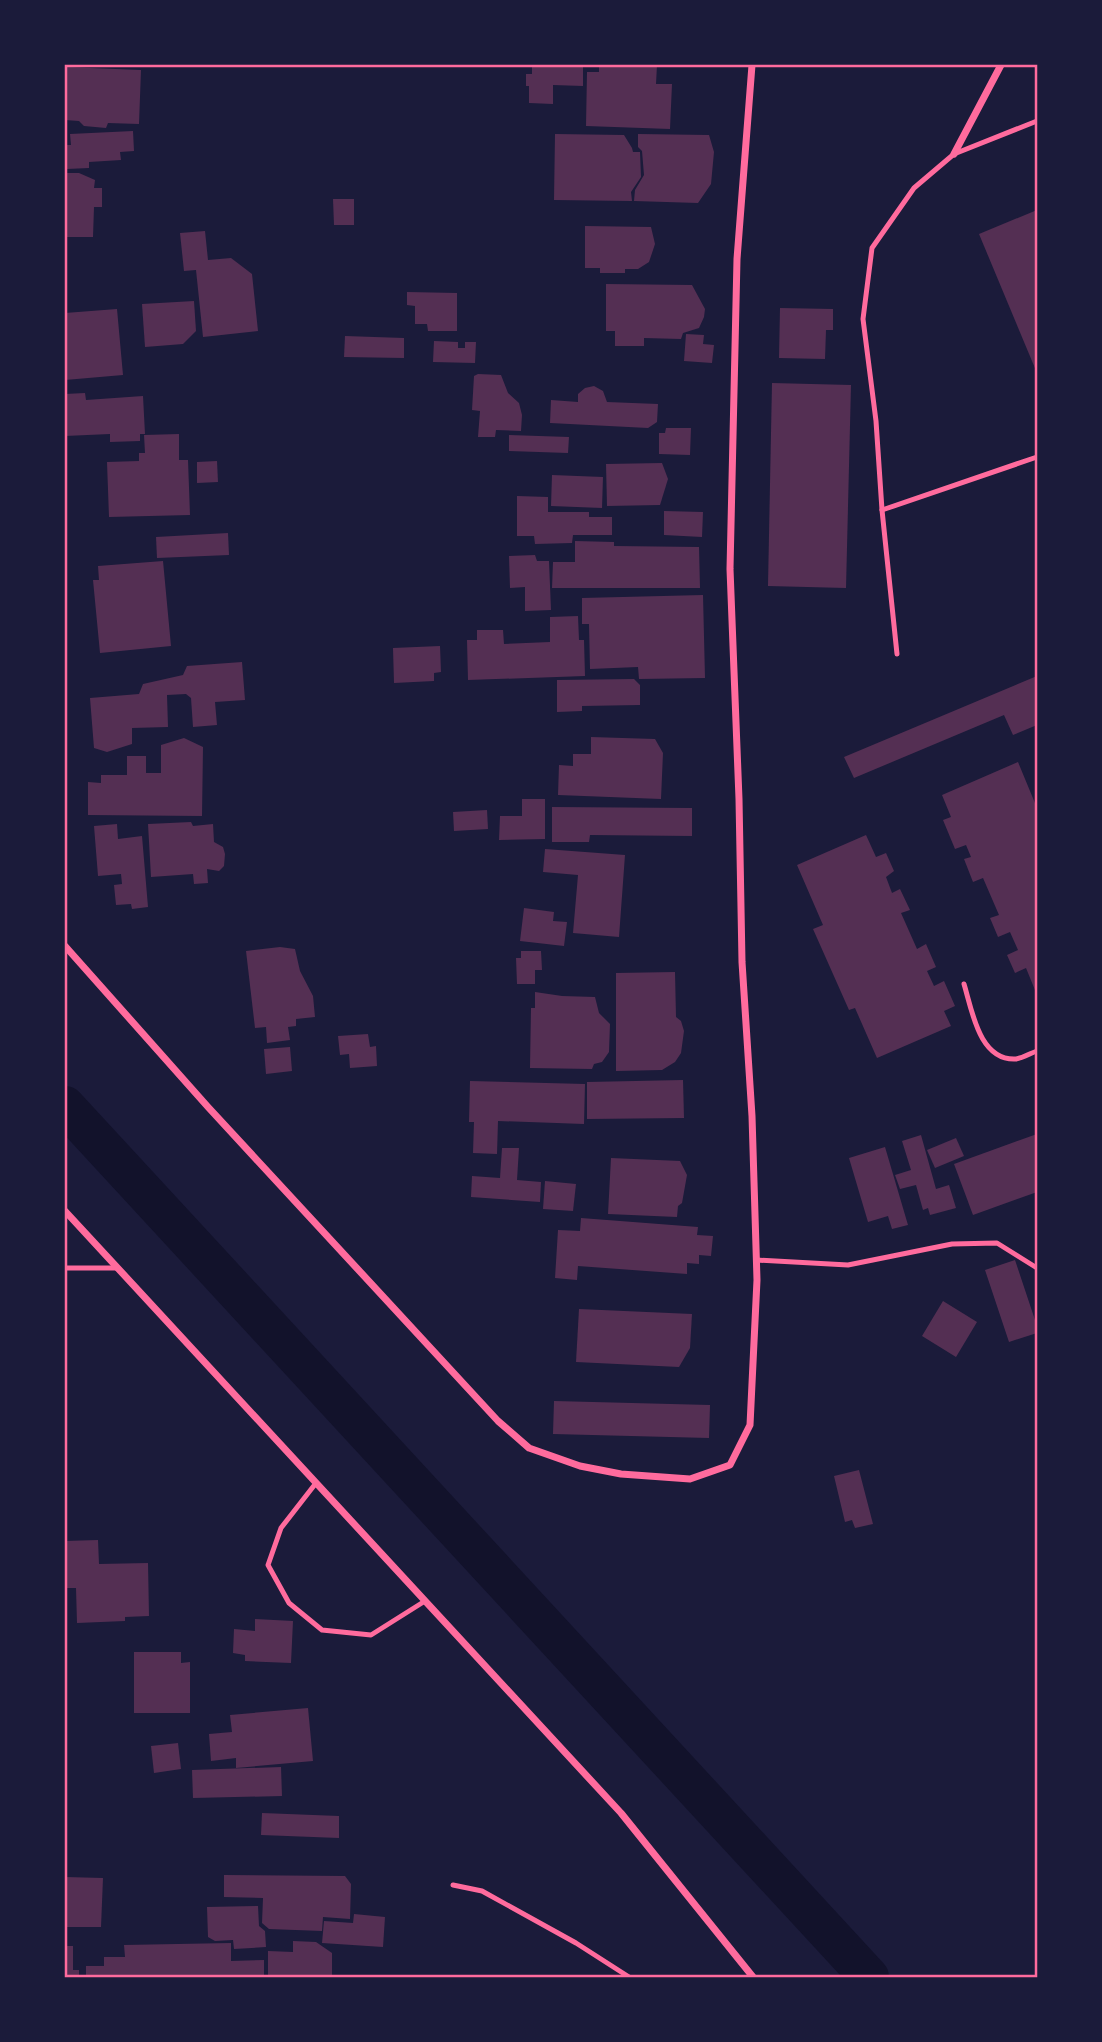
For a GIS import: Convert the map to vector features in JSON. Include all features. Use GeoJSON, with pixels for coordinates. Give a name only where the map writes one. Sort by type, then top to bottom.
{"type":"FeatureCollection","features":[{"type":"Feature","properties":{"kind":"street"},"geometry":{"type":"LineString","coordinates":[[65,946],[217,1116],[498,1421],[528,1448],[580,1466],[621,1474],[690,1479],[730,1465],[750,1425],[755,1329],[756,1260],[742,962],[730,569],[737,260],[752,65]]}},
{"type":"Feature","properties":{"kind":"street"},"geometry":{"type":"LineString","coordinates":[[954,154],[1001,65]]}},
{"type":"Feature","properties":{"kind":"street"},"geometry":{"type":"LineString","coordinates":[[65,1211],[621,1813],[753,1977]]}},
{"type":"Feature","properties":{"kind":"lane"},"geometry":{"type":"LineString","coordinates":[[897,654],[876,421],[863,319],[872,248],[914,188],[954,154],[1037,121]]}},
{"type":"Feature","properties":{"kind":"lane"},"geometry":{"type":"LineString","coordinates":[[882,510],[1037,457]]}},
{"type":"Feature","properties":{"kind":"lane"},"geometry":{"type":"LineString","coordinates":[[964,984],[982,1040],[998,1055],[1017,1059],[1037,1051]]}},
{"type":"Feature","properties":{"kind":"lane"},"geometry":{"type":"LineString","coordinates":[[756,1260],[848,1265],[953,1244],[997,1243],[1037,1268]]}},
{"type":"Feature","properties":{"kind":"lane"},"geometry":{"type":"LineString","coordinates":[[65,1268],[117,1268]]}},
{"type":"Feature","properties":{"kind":"lane"},"geometry":{"type":"LineString","coordinates":[[316,1483],[281,1528],[268,1564],[289,1603],[322,1630],[371,1635],[425,1601]]}},
{"type":"Feature","properties":{"kind":"lane"},"geometry":{"type":"LineString","coordinates":[[453,1885],[482,1891],[576,1943],[629,1977]]}},
{"type":"Feature","properties":{"kind":"building"},"geometry":{"type":"Polygon","coordinates":[[[532,65],[583,65],[583,86],[553,85],[553,104],[529,103],[526,74],[532,74],[532,65]]]}},
{"type":"Feature","properties":{"kind":"building"},"geometry":{"type":"Polygon","coordinates":[[[599,65],[657,65],[656,84],[672,84],[670,129],[586,126],[587,72],[599,72],[599,65]]]}},
{"type":"Feature","properties":{"kind":"building"},"geometry":{"type":"Polygon","coordinates":[[[65,67],[141,70],[139,124],[108,123],[106,128],[84,126],[79,121],[65,120],[65,67]]]}},
{"type":"Feature","properties":{"kind":"building"},"geometry":{"type":"Polygon","coordinates":[[[133,131],[134,151],[120,152],[121,160],[89,162],[89,168],[67,169],[66,145],[71,145],[70,134],[133,131]]]}},
{"type":"Feature","properties":{"kind":"building"},"geometry":{"type":"Polygon","coordinates":[[[555,134],[624,135],[633,152],[640,152],[641,177],[631,192],[632,201],[554,200],[555,134]]]}},
{"type":"Feature","properties":{"kind":"building"},"geometry":{"type":"Polygon","coordinates":[[[638,134],[709,135],[714,152],[711,184],[698,203],[634,201],[635,190],[644,175],[638,134]]]}},
{"type":"Feature","properties":{"kind":"building"},"geometry":{"type":"Polygon","coordinates":[[[65,173],[79,173],[95,180],[94,188],[102,188],[102,207],[94,207],[93,237],[65,237],[65,173]]]}},
{"type":"Feature","properties":{"kind":"building"},"geometry":{"type":"Polygon","coordinates":[[[333,199],[354,199],[354,225],[334,225],[333,199]]]}},
{"type":"Feature","properties":{"kind":"building"},"geometry":{"type":"Polygon","coordinates":[[[1037,210],[1037,373],[979,234],[1037,210]]]}},
{"type":"Feature","properties":{"kind":"building"},"geometry":{"type":"Polygon","coordinates":[[[585,226],[651,227],[655,244],[649,262],[638,269],[625,269],[625,273],[600,273],[600,268],[585,268],[585,226]]]}},
{"type":"Feature","properties":{"kind":"building"},"geometry":{"type":"Polygon","coordinates":[[[205,231],[208,260],[231,258],[252,274],[258,331],[203,337],[196,270],[184,271],[180,233],[205,231]]]}},
{"type":"Feature","properties":{"kind":"building"},"geometry":{"type":"Polygon","coordinates":[[[606,284],[692,285],[705,309],[704,317],[699,328],[683,333],[681,339],[644,338],[644,346],[615,346],[615,331],[606,331],[606,284]]]}},
{"type":"Feature","properties":{"kind":"building"},"geometry":{"type":"Polygon","coordinates":[[[407,292],[457,293],[457,331],[428,331],[427,324],[415,324],[415,306],[407,305],[407,292]]]}},
{"type":"Feature","properties":{"kind":"building"},"geometry":{"type":"Polygon","coordinates":[[[194,301],[196,331],[183,344],[145,347],[142,304],[194,301]]]}},
{"type":"Feature","properties":{"kind":"building"},"geometry":{"type":"Polygon","coordinates":[[[780,308],[833,309],[833,330],[826,330],[825,359],[779,358],[780,308]]]}},
{"type":"Feature","properties":{"kind":"building"},"geometry":{"type":"Polygon","coordinates":[[[117,309],[123,375],[65,380],[65,313],[117,309]]]}},
{"type":"Feature","properties":{"kind":"building"},"geometry":{"type":"Polygon","coordinates":[[[686,334],[704,335],[703,344],[714,345],[712,363],[684,361],[686,334]]]}},
{"type":"Feature","properties":{"kind":"building"},"geometry":{"type":"Polygon","coordinates":[[[345,336],[404,338],[404,358],[344,357],[345,336]]]}},
{"type":"Feature","properties":{"kind":"building"},"geometry":{"type":"Polygon","coordinates":[[[434,341],[458,342],[458,348],[465,348],[465,342],[476,342],[475,363],[433,362],[434,341]]]}},
{"type":"Feature","properties":{"kind":"building"},"geometry":{"type":"Polygon","coordinates":[[[501,375],[508,393],[519,403],[522,415],[521,431],[496,430],[495,437],[478,437],[480,411],[472,410],[474,376],[501,375]]]}},
{"type":"Feature","properties":{"kind":"building"},"geometry":{"type":"Polygon","coordinates":[[[772,383],[851,385],[846,588],[768,586],[772,383]]]}},
{"type":"Feature","properties":{"kind":"building"},"geometry":{"type":"Polygon","coordinates":[[[594,386],[603,391],[607,402],[658,404],[657,422],[648,428],[550,423],[551,400],[578,402],[578,394],[585,388],[594,386]]]}},
{"type":"Feature","properties":{"kind":"building"},"geometry":{"type":"Polygon","coordinates":[[[85,393],[86,400],[143,396],[145,434],[140,434],[140,441],[110,442],[110,434],[65,436],[65,394],[85,393]]]}},
{"type":"Feature","properties":{"kind":"building"},"geometry":{"type":"Polygon","coordinates":[[[666,428],[691,428],[690,455],[659,454],[659,433],[665,433],[666,428]]]}},
{"type":"Feature","properties":{"kind":"building"},"geometry":{"type":"Polygon","coordinates":[[[179,434],[179,460],[188,460],[190,515],[109,517],[107,462],[139,461],[139,453],[145,453],[144,435],[179,434]]]}},
{"type":"Feature","properties":{"kind":"building"},"geometry":{"type":"Polygon","coordinates":[[[509,435],[569,437],[568,453],[509,451],[509,435]]]}},
{"type":"Feature","properties":{"kind":"building"},"geometry":{"type":"Polygon","coordinates":[[[217,461],[218,482],[197,483],[197,462],[217,461]]]}},
{"type":"Feature","properties":{"kind":"building"},"geometry":{"type":"Polygon","coordinates":[[[662,463],[668,479],[660,505],[607,506],[606,464],[662,463]]]}},
{"type":"Feature","properties":{"kind":"building"},"geometry":{"type":"Polygon","coordinates":[[[552,475],[603,477],[602,508],[551,506],[552,475]]]}},
{"type":"Feature","properties":{"kind":"building"},"geometry":{"type":"Polygon","coordinates":[[[517,496],[548,497],[548,512],[589,512],[589,517],[612,517],[612,535],[573,535],[572,543],[535,544],[534,536],[517,536],[517,496]]]}},
{"type":"Feature","properties":{"kind":"building"},"geometry":{"type":"Polygon","coordinates":[[[664,511],[703,512],[702,537],[664,535],[664,511]]]}},
{"type":"Feature","properties":{"kind":"building"},"geometry":{"type":"Polygon","coordinates":[[[228,533],[229,555],[157,558],[156,537],[228,533]]]}},
{"type":"Feature","properties":{"kind":"building"},"geometry":{"type":"Polygon","coordinates":[[[575,541],[614,542],[614,546],[699,547],[700,588],[552,588],[553,562],[575,562],[575,541]]]}},
{"type":"Feature","properties":{"kind":"building"},"geometry":{"type":"Polygon","coordinates":[[[535,555],[537,561],[549,561],[551,610],[525,611],[525,587],[510,588],[509,556],[535,555]]]}},
{"type":"Feature","properties":{"kind":"building"},"geometry":{"type":"Polygon","coordinates":[[[163,561],[171,646],[100,653],[93,580],[99,580],[98,566],[163,561]]]}},
{"type":"Feature","properties":{"kind":"building"},"geometry":{"type":"Polygon","coordinates":[[[703,595],[705,678],[639,679],[638,667],[590,669],[589,624],[582,624],[582,598],[703,595]]]}},
{"type":"Feature","properties":{"kind":"building"},"geometry":{"type":"Polygon","coordinates":[[[578,616],[579,640],[584,640],[585,676],[468,680],[467,640],[477,640],[477,630],[503,630],[504,644],[550,642],[550,617],[578,616]]]}},
{"type":"Feature","properties":{"kind":"building"},"geometry":{"type":"Polygon","coordinates":[[[440,646],[441,672],[434,673],[434,681],[394,683],[393,648],[440,646]]]}},
{"type":"Feature","properties":{"kind":"building"},"geometry":{"type":"Polygon","coordinates":[[[242,662],[245,700],[215,702],[217,725],[193,727],[191,698],[186,694],[167,695],[168,727],[132,728],[132,744],[107,752],[94,748],[90,698],[139,694],[143,684],[183,675],[187,666],[242,662]]]}},
{"type":"Feature","properties":{"kind":"building"},"geometry":{"type":"Polygon","coordinates":[[[1037,676],[1037,725],[1013,735],[1004,715],[854,778],[844,757],[1037,676]]]}},
{"type":"Feature","properties":{"kind":"building"},"geometry":{"type":"Polygon","coordinates":[[[634,679],[640,685],[640,705],[582,706],[582,711],[557,712],[557,680],[634,679]]]}},
{"type":"Feature","properties":{"kind":"building"},"geometry":{"type":"Polygon","coordinates":[[[591,737],[655,739],[663,753],[661,799],[558,795],[559,765],[573,766],[573,754],[591,754],[591,737]]]}},
{"type":"Feature","properties":{"kind":"building"},"geometry":{"type":"Polygon","coordinates":[[[184,738],[203,747],[202,816],[88,815],[88,782],[101,783],[101,775],[127,775],[127,756],[146,756],[146,773],[161,773],[161,745],[184,738]]]}},
{"type":"Feature","properties":{"kind":"building"},"geometry":{"type":"Polygon","coordinates":[[[1018,762],[1037,808],[1037,995],[1026,968],[1015,973],[1007,955],[1018,950],[1010,932],[998,937],[990,918],[999,915],[983,878],[973,882],[964,859],[971,857],[966,845],[955,849],[943,820],[951,817],[942,795],[1018,762]]]}},
{"type":"Feature","properties":{"kind":"building"},"geometry":{"type":"Polygon","coordinates":[[[522,799],[545,799],[545,839],[499,840],[500,816],[522,816],[522,799]]]}},
{"type":"Feature","properties":{"kind":"building"},"geometry":{"type":"Polygon","coordinates":[[[552,807],[692,808],[692,836],[590,835],[589,842],[552,842],[552,807]]]}},
{"type":"Feature","properties":{"kind":"building"},"geometry":{"type":"Polygon","coordinates":[[[487,810],[488,829],[454,831],[453,812],[487,810]]]}},
{"type":"Feature","properties":{"kind":"building"},"geometry":{"type":"Polygon","coordinates":[[[191,822],[193,826],[213,824],[214,842],[223,847],[225,854],[224,866],[219,871],[207,869],[208,883],[194,884],[193,874],[151,877],[148,824],[191,822]]]}},
{"type":"Feature","properties":{"kind":"building"},"geometry":{"type":"Polygon","coordinates":[[[117,824],[118,839],[142,836],[148,907],[132,909],[131,904],[116,905],[114,885],[122,884],[121,874],[98,876],[94,826],[117,824]]]}},
{"type":"Feature","properties":{"kind":"building"},"geometry":{"type":"Polygon","coordinates":[[[866,835],[876,857],[886,853],[894,871],[886,877],[892,893],[900,889],[910,910],[901,913],[917,949],[926,944],[936,967],[927,971],[934,986],[944,981],[955,1006],[944,1011],[951,1026],[877,1058],[855,1008],[849,1010],[813,929],[823,925],[797,865],[866,835]]]}},
{"type":"Feature","properties":{"kind":"building"},"geometry":{"type":"Polygon","coordinates":[[[545,849],[625,855],[619,937],[573,933],[578,875],[543,872],[545,849]]]}},
{"type":"Feature","properties":{"kind":"building"},"geometry":{"type":"Polygon","coordinates":[[[524,908],[554,912],[553,921],[567,922],[564,946],[520,941],[524,908]]]}},
{"type":"Feature","properties":{"kind":"building"},"geometry":{"type":"Polygon","coordinates":[[[280,947],[295,949],[300,971],[313,996],[315,1017],[296,1019],[296,1026],[288,1027],[290,1040],[267,1043],[266,1027],[255,1028],[246,951],[280,947]]]}},
{"type":"Feature","properties":{"kind":"building"},"geometry":{"type":"Polygon","coordinates":[[[521,951],[541,951],[542,970],[535,970],[535,984],[517,984],[516,958],[521,958],[521,951]]]}},
{"type":"Feature","properties":{"kind":"building"},"geometry":{"type":"Polygon","coordinates":[[[675,972],[676,1017],[681,1021],[684,1031],[681,1053],[675,1062],[662,1070],[616,1071],[616,973],[675,972]]]}},
{"type":"Feature","properties":{"kind":"building"},"geometry":{"type":"Polygon","coordinates":[[[535,992],[595,997],[599,1013],[610,1024],[609,1052],[602,1062],[594,1064],[592,1069],[530,1068],[531,1008],[535,1008],[535,992]]]}},
{"type":"Feature","properties":{"kind":"building"},"geometry":{"type":"Polygon","coordinates":[[[368,1034],[370,1047],[376,1046],[377,1066],[350,1068],[349,1054],[340,1055],[338,1036],[368,1034]]]}},
{"type":"Feature","properties":{"kind":"building"},"geometry":{"type":"Polygon","coordinates":[[[290,1047],[292,1071],[266,1074],[264,1049],[290,1047]]]}},
{"type":"Feature","properties":{"kind":"building"},"geometry":{"type":"Polygon","coordinates":[[[683,1080],[684,1118],[587,1119],[587,1082],[683,1080]]]}},
{"type":"Feature","properties":{"kind":"building"},"geometry":{"type":"Polygon","coordinates":[[[470,1081],[585,1084],[584,1124],[498,1121],[497,1154],[473,1153],[474,1122],[469,1122],[470,1081]]]}},
{"type":"Feature","properties":{"kind":"building"},"geometry":{"type":"Polygon","coordinates":[[[1037,1134],[1037,1192],[973,1215],[954,1164],[1037,1134]]]}},
{"type":"Feature","properties":{"kind":"building"},"geometry":{"type":"Polygon","coordinates":[[[921,1135],[936,1189],[949,1185],[956,1208],[930,1215],[928,1208],[923,1210],[916,1185],[900,1189],[895,1175],[911,1170],[902,1141],[921,1135]]]}},
{"type":"Feature","properties":{"kind":"building"},"geometry":{"type":"Polygon","coordinates":[[[956,1138],[964,1156],[935,1168],[927,1150],[956,1138]]]}},
{"type":"Feature","properties":{"kind":"building"},"geometry":{"type":"Polygon","coordinates":[[[885,1147],[908,1225],[892,1229],[888,1216],[868,1222],[849,1158],[885,1147]]]}},
{"type":"Feature","properties":{"kind":"building"},"geometry":{"type":"Polygon","coordinates":[[[502,1148],[519,1148],[517,1180],[541,1182],[540,1202],[471,1197],[472,1176],[500,1178],[502,1148]]]}},
{"type":"Feature","properties":{"kind":"building"},"geometry":{"type":"Polygon","coordinates":[[[611,1158],[680,1161],[687,1175],[677,1217],[608,1214],[611,1158]]]}},
{"type":"Feature","properties":{"kind":"building"},"geometry":{"type":"Polygon","coordinates":[[[545,1181],[576,1184],[573,1211],[543,1209],[545,1181]]]}},
{"type":"Feature","properties":{"kind":"building"},"geometry":{"type":"Polygon","coordinates":[[[581,1218],[698,1227],[697,1235],[713,1236],[711,1256],[699,1255],[699,1264],[687,1263],[687,1274],[578,1266],[577,1280],[555,1278],[558,1230],[580,1231],[581,1218]]]}},
{"type":"Feature","properties":{"kind":"building"},"geometry":{"type":"Polygon","coordinates":[[[1015,1260],[1037,1333],[1009,1342],[985,1270],[1015,1260]]]}},
{"type":"Feature","properties":{"kind":"building"},"geometry":{"type":"Polygon","coordinates":[[[943,1301],[977,1322],[956,1357],[922,1336],[943,1301]]]}},
{"type":"Feature","properties":{"kind":"building"},"geometry":{"type":"Polygon","coordinates":[[[579,1309],[692,1314],[690,1348],[679,1367],[576,1362],[579,1309]]]}},
{"type":"Feature","properties":{"kind":"building"},"geometry":{"type":"Polygon","coordinates":[[[554,1401],[710,1405],[709,1438],[553,1434],[554,1401]]]}},
{"type":"Feature","properties":{"kind":"building"},"geometry":{"type":"Polygon","coordinates":[[[859,1470],[873,1524],[855,1528],[852,1520],[845,1522],[834,1476],[859,1470]]]}},
{"type":"Feature","properties":{"kind":"building"},"geometry":{"type":"Polygon","coordinates":[[[98,1540],[99,1564],[148,1563],[149,1616],[125,1617],[125,1621],[77,1623],[76,1588],[65,1588],[65,1541],[98,1540]]]}},
{"type":"Feature","properties":{"kind":"building"},"geometry":{"type":"Polygon","coordinates":[[[255,1619],[293,1621],[291,1663],[245,1661],[245,1655],[233,1653],[234,1629],[255,1631],[255,1619]]]}},
{"type":"Feature","properties":{"kind":"building"},"geometry":{"type":"Polygon","coordinates":[[[134,1652],[181,1652],[181,1663],[190,1662],[190,1713],[134,1713],[134,1652]]]}},
{"type":"Feature","properties":{"kind":"building"},"geometry":{"type":"Polygon","coordinates":[[[308,1708],[313,1761],[236,1768],[236,1758],[211,1761],[209,1734],[232,1732],[230,1715],[308,1708]]]}},
{"type":"Feature","properties":{"kind":"building"},"geometry":{"type":"Polygon","coordinates":[[[178,1743],[181,1769],[154,1773],[151,1746],[178,1743]]]}},
{"type":"Feature","properties":{"kind":"building"},"geometry":{"type":"Polygon","coordinates":[[[281,1767],[282,1796],[193,1798],[192,1770],[281,1767]]]}},
{"type":"Feature","properties":{"kind":"building"},"geometry":{"type":"Polygon","coordinates":[[[262,1813],[339,1816],[339,1838],[261,1835],[262,1813]]]}},
{"type":"Feature","properties":{"kind":"building"},"geometry":{"type":"Polygon","coordinates":[[[224,1875],[345,1876],[351,1884],[350,1919],[323,1917],[322,1931],[269,1929],[262,1923],[263,1898],[224,1897],[224,1875]]]}},
{"type":"Feature","properties":{"kind":"building"},"geometry":{"type":"Polygon","coordinates":[[[65,1877],[103,1878],[101,1927],[65,1927],[65,1877]]]}},
{"type":"Feature","properties":{"kind":"building"},"geometry":{"type":"Polygon","coordinates":[[[258,1906],[259,1926],[265,1931],[266,1947],[234,1949],[233,1940],[215,1941],[208,1937],[207,1907],[258,1906]]]}},
{"type":"Feature","properties":{"kind":"building"},"geometry":{"type":"Polygon","coordinates":[[[354,1914],[385,1917],[383,1947],[322,1943],[324,1921],[353,1923],[354,1914]]]}},
{"type":"Feature","properties":{"kind":"building"},"geometry":{"type":"Polygon","coordinates":[[[293,1941],[316,1942],[332,1953],[332,1977],[268,1977],[268,1951],[293,1952],[293,1941]]]}},
{"type":"Feature","properties":{"kind":"building"},"geometry":{"type":"Polygon","coordinates":[[[231,1943],[231,1961],[264,1960],[264,1977],[86,1977],[86,1966],[104,1966],[104,1957],[125,1957],[124,1945],[231,1943]]]}},
{"type":"Feature","properties":{"kind":"building"},"geometry":{"type":"Polygon","coordinates":[[[65,1946],[73,1946],[73,1970],[79,1970],[79,1977],[65,1977],[65,1946]]]}},
{"type":"Feature","properties":{"kind":"waterway"},"geometry":{"type":"LineString","coordinates":[[65,1106],[869,1977]]}}]}
